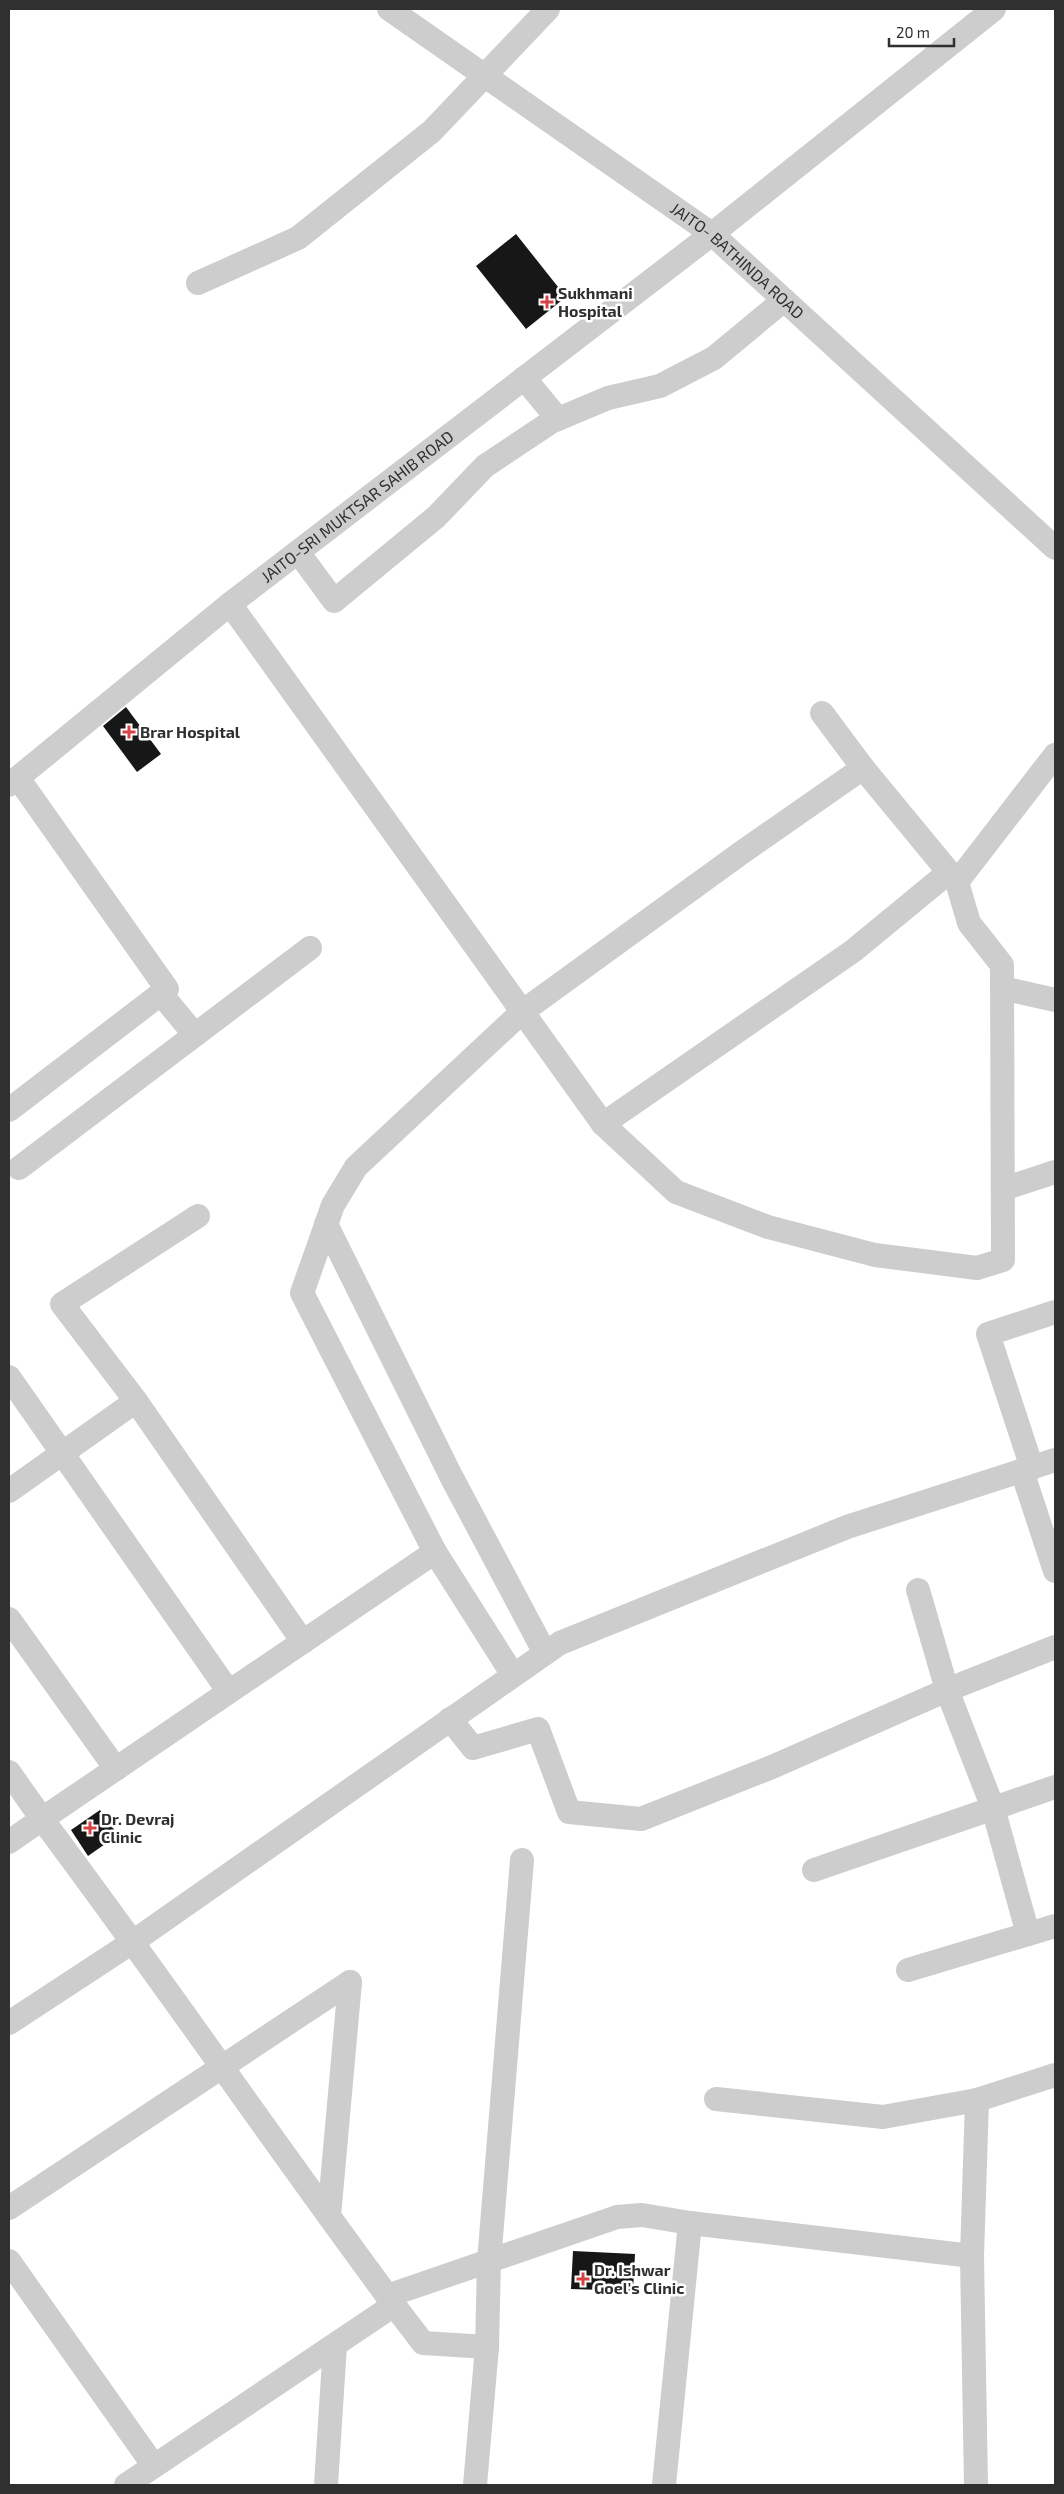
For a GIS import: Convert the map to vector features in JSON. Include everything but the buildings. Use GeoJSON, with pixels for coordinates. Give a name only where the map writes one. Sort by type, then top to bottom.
{"type":"FeatureCollection","features":[{"type":"Feature","properties":{"kind":"street","name":"JAITO- BATHINDA ROAD"},"geometry":{"type":"LineString","coordinates":[[389,9],[712,234],[1055,548]]}},
{"type":"Feature","properties":{"kind":"street"},"geometry":{"type":"LineString","coordinates":[[198,284],[298,238],[432,131],[548,9]]}},
{"type":"Feature","properties":{"kind":"street","name":"JAITO-SRI MUKTSAR SAHIB ROAD"},"geometry":{"type":"LineString","coordinates":[[13,782],[230,604],[712,234],[994,9]]}},
{"type":"Feature","properties":{"kind":"street"},"geometry":{"type":"LineString","coordinates":[[298,552],[334,601],[436,517],[484,466],[558,419],[608,398],[660,386],[714,358],[784,300]]}},
{"type":"Feature","properties":{"kind":"street"},"geometry":{"type":"LineString","coordinates":[[524,378],[558,419]]}},
{"type":"Feature","properties":{"kind":"street"},"geometry":{"type":"LineString","coordinates":[[230,604],[603,1124],[676,1192],[768,1227],[876,1255],[977,1268],[1003,1260],[1002,965],[969,923],[953,877],[863,768],[822,714]]}},
{"type":"Feature","properties":{"kind":"street"},"geometry":{"type":"LineString","coordinates":[[603,1124],[854,951],[953,877],[1055,755]]}},
{"type":"Feature","properties":{"kind":"street"},"geometry":{"type":"LineString","coordinates":[[513,1675],[435,1552],[302,1293],[333,1205],[356,1167],[522,1012],[741,853],[863,768]]}},
{"type":"Feature","properties":{"kind":"street"},"geometry":{"type":"LineString","coordinates":[[9,1110],[167,989],[13,782]]}},
{"type":"Feature","properties":{"kind":"street"},"geometry":{"type":"LineString","coordinates":[[19,1168],[310,948]]}},
{"type":"Feature","properties":{"kind":"street"},"geometry":{"type":"LineString","coordinates":[[1002,988],[1055,1000]]}},
{"type":"Feature","properties":{"kind":"street"},"geometry":{"type":"LineString","coordinates":[[160,994],[195,1035]]}},
{"type":"Feature","properties":{"kind":"street"},"geometry":{"type":"LineString","coordinates":[[1003,1189],[1055,1172]]}},
{"type":"Feature","properties":{"kind":"street"},"geometry":{"type":"LineString","coordinates":[[198,1216],[62,1304],[136,1401],[303,1642]]}},
{"type":"Feature","properties":{"kind":"street"},"geometry":{"type":"LineString","coordinates":[[326,1224],[452,1478],[545,1653]]}},
{"type":"Feature","properties":{"kind":"street"},"geometry":{"type":"LineString","coordinates":[[1055,1312],[988,1334],[1055,1570]]}},
{"type":"Feature","properties":{"kind":"street"},"geometry":{"type":"LineString","coordinates":[[9,1378],[229,1692]]}},
{"type":"Feature","properties":{"kind":"street"},"geometry":{"type":"LineString","coordinates":[[9,1491],[136,1401]]}},
{"type":"Feature","properties":{"kind":"street"},"geometry":{"type":"LineString","coordinates":[[9,2023],[134,1941],[560,1643],[847,1527],[1055,1460]]}},
{"type":"Feature","properties":{"kind":"street"},"geometry":{"type":"LineString","coordinates":[[9,1842],[435,1552]]}},
{"type":"Feature","properties":{"kind":"street"},"geometry":{"type":"LineString","coordinates":[[918,1590],[947,1690],[993,1808],[1028,1934]]}},
{"type":"Feature","properties":{"kind":"street"},"geometry":{"type":"LineString","coordinates":[[9,1618],[116,1769]]}},
{"type":"Feature","properties":{"kind":"street"},"geometry":{"type":"LineString","coordinates":[[450,1719],[473,1748],[538,1729],[568,1812],[641,1819],[772,1767],[947,1690],[1055,1647]]}},
{"type":"Feature","properties":{"kind":"street"},"geometry":{"type":"LineString","coordinates":[[9,1772],[134,1941],[221,2067],[423,2343],[487,2347]]}},
{"type":"Feature","properties":{"kind":"street"},"geometry":{"type":"LineString","coordinates":[[814,1870],[1055,1787]]}},
{"type":"Feature","properties":{"kind":"street"},"geometry":{"type":"LineString","coordinates":[[476,2485],[487,2347],[489,2261],[522,1860]]}},
{"type":"Feature","properties":{"kind":"street"},"geometry":{"type":"LineString","coordinates":[[908,1970],[1055,1926]]}},
{"type":"Feature","properties":{"kind":"street"},"geometry":{"type":"LineString","coordinates":[[9,2208],[350,1982],[329,2216]]}},
{"type":"Feature","properties":{"kind":"street"},"geometry":{"type":"LineString","coordinates":[[716,2099],[883,2117],[977,2100],[1055,2075]]}},
{"type":"Feature","properties":{"kind":"street"},"geometry":{"type":"LineString","coordinates":[[976,2485],[972,2256],[977,2100]]}},
{"type":"Feature","properties":{"kind":"street"},"geometry":{"type":"LineString","coordinates":[[9,2261],[144,2477],[335,2345],[391,2300],[489,2261],[617,2217],[642,2215],[690,2223],[972,2256]]}},
{"type":"Feature","properties":{"kind":"street"},"geometry":{"type":"LineString","coordinates":[[664,2485],[690,2223]]}},
{"type":"Feature","properties":{"kind":"street"},"geometry":{"type":"LineString","coordinates":[[326,2485],[335,2345]]}},
{"type":"Feature","properties":{"kind":"place","name":"Sukhmani Hospital"},"geometry":{"type":"Point","coordinates":[547,302]}},
{"type":"Feature","properties":{"kind":"place","name":"Brar Hospital"},"geometry":{"type":"Point","coordinates":[129,732]}},
{"type":"Feature","properties":{"kind":"place","name":"Dr. Devraj Clinic"},"geometry":{"type":"Point","coordinates":[90,1828]}},
{"type":"Feature","properties":{"kind":"place","name":"Dr. Ishwar Goel's Clinic"},"geometry":{"type":"Point","coordinates":[583,2279]}}]}
